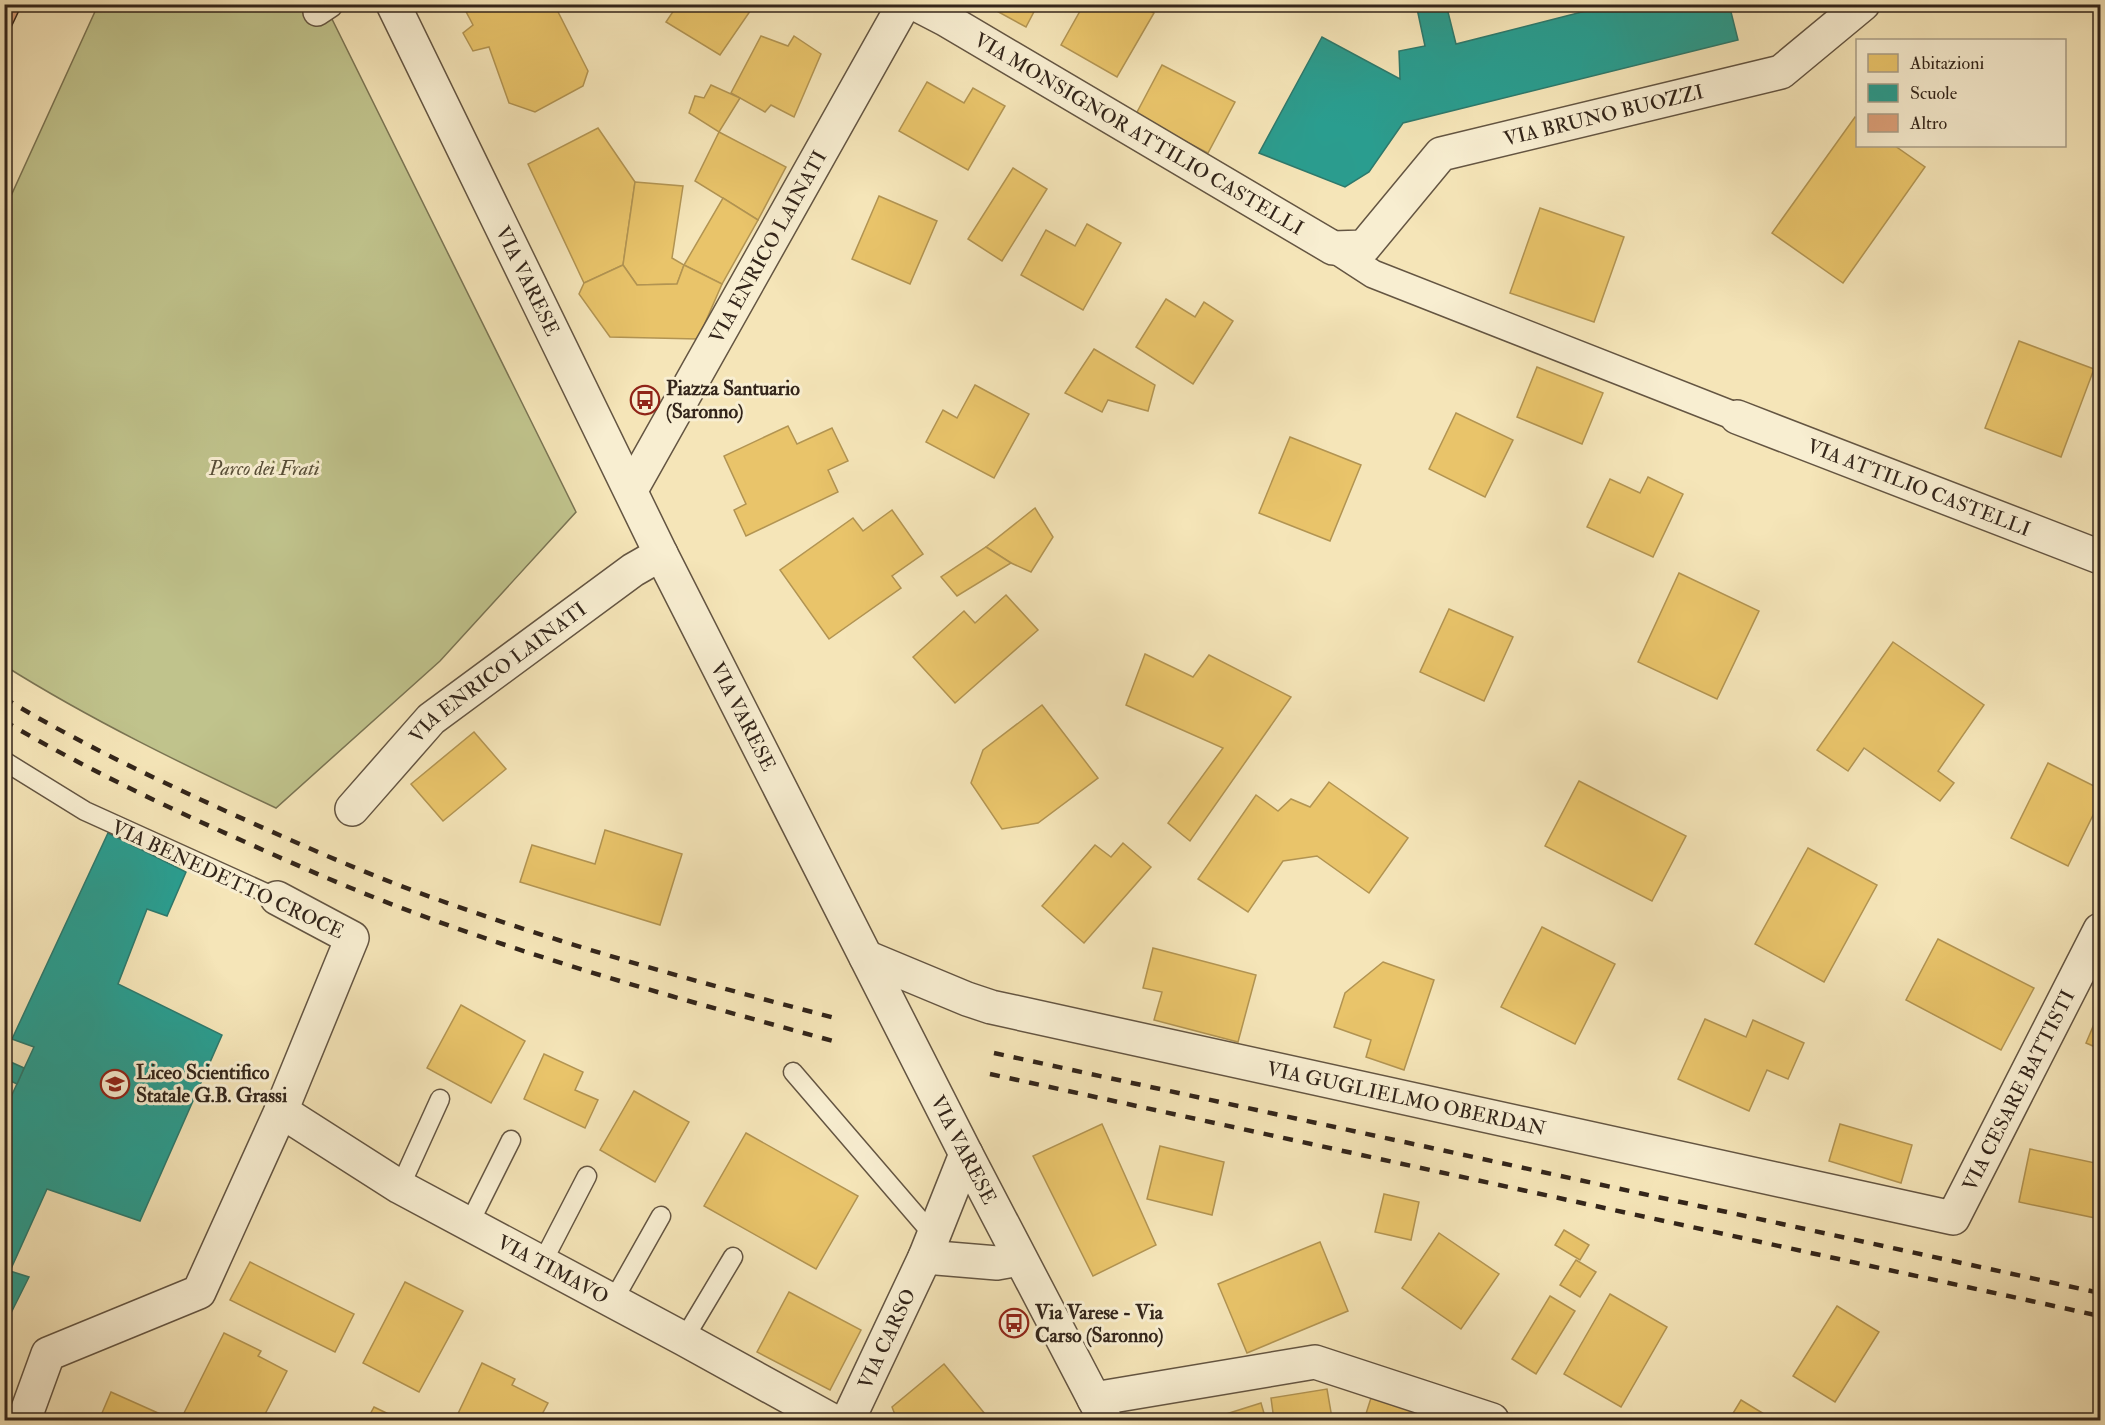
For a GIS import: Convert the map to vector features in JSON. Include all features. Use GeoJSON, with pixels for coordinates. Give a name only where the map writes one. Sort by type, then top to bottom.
{"type":"FeatureCollection","features":[{"type":"Feature","properties":{"kind":"street","name":"VIA VARESE"},"geometry":{"type":"LineString","coordinates":[[393,4],[661,554],[966,1154],[1100,1410]]}},
{"type":"Feature","properties":{"kind":"street","name":"VIA ENRICO LAINATI"},"geometry":{"type":"LineString","coordinates":[[631,490],[904,4]]}},
{"type":"Feature","properties":{"kind":"street","name":"VIA MONSIGNOR ATTILIO CASTELLI"},"geometry":{"type":"LineString","coordinates":[[916,4],[1348,248]]}},
{"type":"Feature","properties":{"kind":"street","name":"VIA BRUNO BUOZZI"},"geometry":{"type":"LineString","coordinates":[[1348,248],[1441,154],[1781,72],[1863,4]]}},
{"type":"Feature","properties":{"kind":"street"},"geometry":{"type":"LineString","coordinates":[[1348,248],[1373,274],[1737,417]]}},
{"type":"Feature","properties":{"kind":"street","name":"VIA ATTILIO CASTELLI"},"geometry":{"type":"LineString","coordinates":[[1737,417],[2100,557]]}},
{"type":"Feature","properties":{"kind":"street","name":"VIA ENRICO LAINATI"},"geometry":{"type":"LineString","coordinates":[[352,809],[431,719],[633,570],[661,554]]}},
{"type":"Feature","properties":{"kind":"street","name":"VIA BENEDETTO CROCE"},"geometry":{"type":"LineString","coordinates":[[24,1420],[48,1354],[199,1292],[281,1111],[352,938],[277,898]]}},
{"type":"Feature","properties":{"kind":"street","name":"VIA CESARE BATTISTI"},"geometry":{"type":"LineString","coordinates":[[1953,1218],[2100,930]]}},
{"type":"Feature","properties":{"kind":"street","name":"VIA GUGLIELMO OBERDAN"},"geometry":{"type":"LineString","coordinates":[[866,957],[991,1007],[1953,1218]]}},
{"type":"Feature","properties":{"kind":"street","name":"VIA TIMAVO"},"geometry":{"type":"LineString","coordinates":[[281,1111],[400,1187],[831,1420]]}},
{"type":"Feature","properties":{"kind":"street","name":"VIA CARSO"},"geometry":{"type":"LineString","coordinates":[[848,1420],[930,1246],[966,1154]]}},
{"type":"Feature","properties":{"kind":"street"},"geometry":{"type":"LineString","coordinates":[[930,1246],[997,1263],[1020,1259]]}},
{"type":"Feature","properties":{"kind":"street"},"geometry":{"type":"LineString","coordinates":[[1100,1410],[1314,1362],[1492,1420]]}},
{"type":"Feature","properties":{"kind":"lane","name":"VIA BENEDETTO CROCE"},"geometry":{"type":"LineString","coordinates":[[4,761],[85,811],[277,898]]}},
{"type":"Feature","properties":{"kind":"lane"},"geometry":{"type":"LineString","coordinates":[[793,1072],[930,1246]]}},
{"type":"Feature","properties":{"kind":"lane"},"geometry":{"type":"LineString","coordinates":[[400,1187],[440,1099]]}},
{"type":"Feature","properties":{"kind":"lane"},"geometry":{"type":"LineString","coordinates":[[469,1224],[512,1140]]}},
{"type":"Feature","properties":{"kind":"lane"},"geometry":{"type":"LineString","coordinates":[[542,1263],[588,1176]]}},
{"type":"Feature","properties":{"kind":"lane"},"geometry":{"type":"LineString","coordinates":[[613,1301],[661,1216]]}},
{"type":"Feature","properties":{"kind":"lane"},"geometry":{"type":"LineString","coordinates":[[684,1339],[733,1257]]}},
{"type":"Feature","properties":{"kind":"green space","name":"Parco dei Frati"},"geometry":{"type":"Polygon","coordinates":[[[98,5],[325,5],[576,512],[440,661],[276,808],[138,741],[5,666],[5,209],[98,5]]]}},
{"type":"Feature","properties":{"kind":"building: Abitazioni"},"geometry":{"type":"Polygon","coordinates":[[[462,4],[554,4],[588,71],[583,86],[535,112],[509,103],[489,47],[473,51],[463,33],[473,25],[462,4]]]}},
{"type":"Feature","properties":{"kind":"building: Abitazioni"},"geometry":{"type":"Polygon","coordinates":[[[678,4],[755,4],[720,55],[666,22],[678,4]]]}},
{"type":"Feature","properties":{"kind":"building: Abitazioni"},"geometry":{"type":"Polygon","coordinates":[[[984,4],[1038,4],[1026,27],[984,4]]]}},
{"type":"Feature","properties":{"kind":"building: Abitazioni"},"geometry":{"type":"Polygon","coordinates":[[[1084,4],[1138,4],[1154,13],[1117,77],[1061,45],[1084,4]]]}},
{"type":"Feature","properties":{"kind":"building: Abitazioni"},"geometry":{"type":"Polygon","coordinates":[[[761,36],[788,46],[794,36],[821,54],[794,117],[771,105],[765,112],[731,93],[761,36]]]}},
{"type":"Feature","properties":{"kind":"building: Abitazioni"},"geometry":{"type":"Polygon","coordinates":[[[1162,65],[1235,102],[1208,153],[1135,116],[1162,65]]]}},
{"type":"Feature","properties":{"kind":"building: Abitazioni"},"geometry":{"type":"Polygon","coordinates":[[[927,82],[964,103],[973,88],[1005,106],[968,170],[899,131],[927,82]]]}},
{"type":"Feature","properties":{"kind":"building: Abitazioni"},"geometry":{"type":"Polygon","coordinates":[[[711,85],[740,98],[719,132],[689,113],[695,96],[704,98],[711,85]]]}},
{"type":"Feature","properties":{"kind":"building: Abitazioni"},"geometry":{"type":"Polygon","coordinates":[[[1855,117],[1856,147],[1896,147],[1925,167],[1843,283],[1772,233],[1855,117]]]}},
{"type":"Feature","properties":{"kind":"building: Abitazioni"},"geometry":{"type":"Polygon","coordinates":[[[598,128],[635,182],[623,265],[584,283],[528,164],[598,128]]]}},
{"type":"Feature","properties":{"kind":"building: Abitazioni"},"geometry":{"type":"Polygon","coordinates":[[[719,132],[786,167],[758,220],[695,181],[719,132]]]}},
{"type":"Feature","properties":{"kind":"building: Abitazioni"},"geometry":{"type":"Polygon","coordinates":[[[1013,168],[1047,189],[1002,261],[968,239],[1013,168]]]}},
{"type":"Feature","properties":{"kind":"building: Abitazioni"},"geometry":{"type":"Polygon","coordinates":[[[635,182],[683,186],[672,258],[684,265],[677,284],[637,285],[623,265],[635,182]]]}},
{"type":"Feature","properties":{"kind":"building: Abitazioni"},"geometry":{"type":"Polygon","coordinates":[[[879,196],[937,221],[910,284],[852,259],[879,196]]]}},
{"type":"Feature","properties":{"kind":"building: Abitazioni"},"geometry":{"type":"Polygon","coordinates":[[[723,198],[758,220],[722,284],[684,265],[723,198]]]}},
{"type":"Feature","properties":{"kind":"building: Abitazioni"},"geometry":{"type":"Polygon","coordinates":[[[1540,208],[1624,237],[1594,322],[1510,293],[1540,208]]]}},
{"type":"Feature","properties":{"kind":"building: Abitazioni"},"geometry":{"type":"Polygon","coordinates":[[[1087,224],[1121,243],[1083,310],[1021,275],[1046,230],[1075,246],[1087,224]]]}},
{"type":"Feature","properties":{"kind":"building: Abitazioni"},"geometry":{"type":"Polygon","coordinates":[[[623,265],[637,285],[677,284],[684,265],[722,284],[698,339],[610,337],[579,294],[584,283],[623,265]]]}},
{"type":"Feature","properties":{"kind":"building: Abitazioni"},"geometry":{"type":"Polygon","coordinates":[[[1166,299],[1195,317],[1204,302],[1233,321],[1193,384],[1136,347],[1166,299]]]}},
{"type":"Feature","properties":{"kind":"building: Abitazioni"},"geometry":{"type":"Polygon","coordinates":[[[2019,341],[2094,369],[2061,457],[1985,428],[2019,341]]]}},
{"type":"Feature","properties":{"kind":"building: Abitazioni"},"geometry":{"type":"Polygon","coordinates":[[[1094,349],[1155,385],[1148,411],[1108,400],[1102,412],[1065,393],[1094,349]]]}},
{"type":"Feature","properties":{"kind":"building: Abitazioni"},"geometry":{"type":"Polygon","coordinates":[[[1537,367],[1603,393],[1582,444],[1517,417],[1537,367]]]}},
{"type":"Feature","properties":{"kind":"building: Abitazioni"},"geometry":{"type":"Polygon","coordinates":[[[975,385],[1029,414],[994,478],[926,442],[943,410],[957,418],[975,385]]]}},
{"type":"Feature","properties":{"kind":"building: Abitazioni"},"geometry":{"type":"Polygon","coordinates":[[[1456,413],[1513,440],[1485,497],[1429,469],[1456,413]]]}},
{"type":"Feature","properties":{"kind":"building: Abitazioni"},"geometry":{"type":"Polygon","coordinates":[[[788,426],[797,444],[832,428],[848,461],[828,470],[838,492],[746,536],[734,510],[746,504],[724,456],[788,426]]]}},
{"type":"Feature","properties":{"kind":"building: Abitazioni"},"geometry":{"type":"Polygon","coordinates":[[[1290,437],[1361,465],[1330,541],[1259,513],[1290,437]]]}},
{"type":"Feature","properties":{"kind":"building: Abitazioni"},"geometry":{"type":"Polygon","coordinates":[[[1648,477],[1683,494],[1653,557],[1587,527],[1610,479],[1640,493],[1648,477]]]}},
{"type":"Feature","properties":{"kind":"building: Abitazioni"},"geometry":{"type":"Polygon","coordinates":[[[1035,508],[1053,537],[1031,572],[1011,563],[986,547],[1035,508]]]}},
{"type":"Feature","properties":{"kind":"building: Abitazioni"},"geometry":{"type":"Polygon","coordinates":[[[892,510],[923,554],[892,576],[901,588],[829,639],[780,570],[853,518],[863,531],[892,510]]]}},
{"type":"Feature","properties":{"kind":"building: Abitazioni"},"geometry":{"type":"Polygon","coordinates":[[[986,547],[1011,563],[957,596],[941,577],[986,547]]]}},
{"type":"Feature","properties":{"kind":"building: Abitazioni"},"geometry":{"type":"Polygon","coordinates":[[[1679,573],[1759,611],[1717,699],[1638,662],[1679,573]]]}},
{"type":"Feature","properties":{"kind":"building: Abitazioni"},"geometry":{"type":"Polygon","coordinates":[[[1006,595],[1038,630],[955,703],[913,657],[964,611],[975,623],[1006,595]]]}},
{"type":"Feature","properties":{"kind":"building: Abitazioni"},"geometry":{"type":"Polygon","coordinates":[[[1449,609],[1513,637],[1484,701],[1420,672],[1449,609]]]}},
{"type":"Feature","properties":{"kind":"building: Abitazioni"},"geometry":{"type":"Polygon","coordinates":[[[1893,642],[1984,705],[1938,771],[1954,783],[1940,801],[1864,748],[1848,771],[1817,750],[1893,642]]]}},
{"type":"Feature","properties":{"kind":"building: Abitazioni"},"geometry":{"type":"Polygon","coordinates":[[[1145,654],[1193,677],[1209,655],[1291,697],[1190,841],[1168,823],[1223,748],[1126,705],[1145,654]]]}},
{"type":"Feature","properties":{"kind":"building: Abitazioni"},"geometry":{"type":"Polygon","coordinates":[[[1042,705],[1098,778],[1038,823],[1002,829],[971,783],[983,750],[1042,705]]]}},
{"type":"Feature","properties":{"kind":"building: Abitazioni"},"geometry":{"type":"Polygon","coordinates":[[[474,732],[506,769],[443,821],[411,784],[474,732]]]}},
{"type":"Feature","properties":{"kind":"building: Abitazioni"},"geometry":{"type":"Polygon","coordinates":[[[2048,763],[2100,789],[2100,801],[2068,866],[2011,838],[2048,763]]]}},
{"type":"Feature","properties":{"kind":"building: Abitazioni"},"geometry":{"type":"Polygon","coordinates":[[[1579,781],[1686,836],[1652,901],[1545,846],[1579,781]]]}},
{"type":"Feature","properties":{"kind":"building: Abitazioni"},"geometry":{"type":"Polygon","coordinates":[[[1329,782],[1408,838],[1369,893],[1317,856],[1283,861],[1248,912],[1198,879],[1256,795],[1278,811],[1291,799],[1310,807],[1329,782]]]}},
{"type":"Feature","properties":{"kind":"building: Abitazioni"},"geometry":{"type":"Polygon","coordinates":[[[605,830],[682,854],[660,925],[520,882],[532,845],[595,864],[605,830]]]}},
{"type":"Feature","properties":{"kind":"building: Abitazioni"},"geometry":{"type":"Polygon","coordinates":[[[1123,843],[1151,867],[1084,943],[1042,906],[1095,845],[1111,857],[1123,843]]]}},
{"type":"Feature","properties":{"kind":"building: Abitazioni"},"geometry":{"type":"Polygon","coordinates":[[[1808,848],[1877,885],[1824,982],[1755,944],[1808,848]]]}},
{"type":"Feature","properties":{"kind":"building: Abitazioni"},"geometry":{"type":"Polygon","coordinates":[[[1542,927],[1615,964],[1575,1044],[1501,1007],[1542,927]]]}},
{"type":"Feature","properties":{"kind":"building: Abitazioni"},"geometry":{"type":"Polygon","coordinates":[[[1938,939],[2034,988],[2001,1050],[1906,1000],[1938,939]]]}},
{"type":"Feature","properties":{"kind":"building: Abitazioni"},"geometry":{"type":"Polygon","coordinates":[[[1153,948],[1256,975],[1238,1042],[1154,1020],[1162,992],[1143,988],[1153,948]]]}},
{"type":"Feature","properties":{"kind":"building: Abitazioni"},"geometry":{"type":"Polygon","coordinates":[[[1383,962],[1434,980],[1404,1070],[1366,1057],[1371,1040],[1334,1027],[1345,993],[1383,962]]]}},
{"type":"Feature","properties":{"kind":"building: Abitazioni"},"geometry":{"type":"Polygon","coordinates":[[[461,1005],[525,1041],[491,1103],[427,1068],[461,1005]]]}},
{"type":"Feature","properties":{"kind":"building: Abitazioni"},"geometry":{"type":"Polygon","coordinates":[[[2100,1010],[2100,1049],[2086,1043],[2100,1010]]]}},
{"type":"Feature","properties":{"kind":"building: Abitazioni"},"geometry":{"type":"Polygon","coordinates":[[[1705,1019],[1746,1037],[1753,1020],[1804,1043],[1788,1079],[1767,1070],[1749,1111],[1678,1079],[1705,1019]]]}},
{"type":"Feature","properties":{"kind":"building: Abitazioni"},"geometry":{"type":"Polygon","coordinates":[[[544,1054],[583,1072],[575,1090],[598,1100],[585,1128],[524,1099],[544,1054]]]}},
{"type":"Feature","properties":{"kind":"building: Abitazioni"},"geometry":{"type":"Polygon","coordinates":[[[634,1091],[689,1122],[655,1182],[600,1150],[634,1091]]]}},
{"type":"Feature","properties":{"kind":"building: Abitazioni"},"geometry":{"type":"Polygon","coordinates":[[[1102,1124],[1156,1245],[1093,1276],[1033,1156],[1102,1124]]]}},
{"type":"Feature","properties":{"kind":"building: Abitazioni"},"geometry":{"type":"Polygon","coordinates":[[[1840,1124],[1912,1145],[1901,1183],[1829,1161],[1840,1124]]]}},
{"type":"Feature","properties":{"kind":"building: Abitazioni"},"geometry":{"type":"Polygon","coordinates":[[[746,1133],[858,1196],[816,1269],[704,1206],[746,1133]]]}},
{"type":"Feature","properties":{"kind":"building: Abitazioni"},"geometry":{"type":"Polygon","coordinates":[[[1160,1146],[1224,1162],[1212,1215],[1147,1199],[1160,1146]]]}},
{"type":"Feature","properties":{"kind":"building: Abitazioni"},"geometry":{"type":"Polygon","coordinates":[[[2030,1149],[2100,1164],[2100,1219],[2019,1202],[2030,1149]]]}},
{"type":"Feature","properties":{"kind":"building: Abitazioni"},"geometry":{"type":"Polygon","coordinates":[[[1384,1194],[1419,1202],[1411,1240],[1375,1232],[1384,1194]]]}},
{"type":"Feature","properties":{"kind":"building: Abitazioni"},"geometry":{"type":"Polygon","coordinates":[[[1564,1230],[1589,1245],[1580,1260],[1555,1245],[1564,1230]]]}},
{"type":"Feature","properties":{"kind":"building: Abitazioni"},"geometry":{"type":"Polygon","coordinates":[[[1439,1233],[1499,1274],[1461,1329],[1402,1288],[1439,1233]]]}},
{"type":"Feature","properties":{"kind":"building: Abitazioni"},"geometry":{"type":"Polygon","coordinates":[[[1320,1242],[1348,1311],[1247,1353],[1218,1284],[1320,1242]]]}},
{"type":"Feature","properties":{"kind":"building: Abitazioni"},"geometry":{"type":"Polygon","coordinates":[[[1576,1260],[1596,1272],[1580,1297],[1560,1285],[1576,1260]]]}},
{"type":"Feature","properties":{"kind":"building: Abitazioni"},"geometry":{"type":"Polygon","coordinates":[[[250,1262],[354,1314],[335,1352],[230,1300],[250,1262]]]}},
{"type":"Feature","properties":{"kind":"building: Abitazioni"},"geometry":{"type":"Polygon","coordinates":[[[405,1282],[463,1311],[419,1392],[363,1363],[405,1282]]]}},
{"type":"Feature","properties":{"kind":"building: Abitazioni"},"geometry":{"type":"Polygon","coordinates":[[[789,1292],[861,1330],[830,1390],[757,1352],[789,1292]]]}},
{"type":"Feature","properties":{"kind":"building: Abitazioni"},"geometry":{"type":"Polygon","coordinates":[[[1610,1294],[1667,1327],[1621,1407],[1564,1374],[1610,1294]]]}},
{"type":"Feature","properties":{"kind":"building: Abitazioni"},"geometry":{"type":"Polygon","coordinates":[[[1550,1296],[1575,1311],[1536,1374],[1512,1359],[1550,1296]]]}},
{"type":"Feature","properties":{"kind":"building: Abitazioni"},"geometry":{"type":"Polygon","coordinates":[[[1837,1306],[1879,1332],[1835,1402],[1793,1376],[1837,1306]]]}},
{"type":"Feature","properties":{"kind":"building: Abitazioni"},"geometry":{"type":"Polygon","coordinates":[[[224,1333],[261,1351],[258,1356],[287,1371],[262,1420],[195,1420],[183,1415],[224,1333]]]}},
{"type":"Feature","properties":{"kind":"building: Abitazioni"},"geometry":{"type":"Polygon","coordinates":[[[482,1363],[515,1379],[512,1385],[548,1403],[539,1420],[455,1420],[482,1363]]]}},
{"type":"Feature","properties":{"kind":"building: Abitazioni"},"geometry":{"type":"Polygon","coordinates":[[[944,1364],[990,1420],[897,1420],[892,1407],[944,1364]]]}},
{"type":"Feature","properties":{"kind":"building: Abitazioni"},"geometry":{"type":"Polygon","coordinates":[[[1327,1389],[1332,1418],[1274,1420],[1271,1398],[1327,1389]]]}},
{"type":"Feature","properties":{"kind":"building: Abitazioni"},"geometry":{"type":"Polygon","coordinates":[[[111,1392],[167,1417],[166,1420],[99,1420],[111,1392]]]}},
{"type":"Feature","properties":{"kind":"building: Abitazioni"},"geometry":{"type":"Polygon","coordinates":[[[1371,1398],[1440,1420],[1364,1420],[1371,1398]]]}},
{"type":"Feature","properties":{"kind":"building: Abitazioni"},"geometry":{"type":"Polygon","coordinates":[[[1741,1400],[1774,1420],[1729,1420],[1741,1400]]]}},
{"type":"Feature","properties":{"kind":"building: Abitazioni"},"geometry":{"type":"Polygon","coordinates":[[[1261,1403],[1266,1420],[1207,1420],[1261,1403]]]}},
{"type":"Feature","properties":{"kind":"building: Abitazioni"},"geometry":{"type":"Polygon","coordinates":[[[374,1407],[401,1420],[367,1420],[374,1407]]]}},
{"type":"Feature","properties":{"kind":"building: Scuole"},"geometry":{"type":"Polygon","coordinates":[[[1416,4],[1446,4],[1456,44],[1613,4],[1729,4],[1738,40],[1403,123],[1369,172],[1345,187],[1259,153],[1322,37],[1400,79],[1399,51],[1425,46],[1416,4]]]}},
{"type":"Feature","properties":{"kind":"building: Scuole"},"geometry":{"type":"Polygon","coordinates":[[[108,833],[186,872],[167,916],[147,909],[118,984],[222,1035],[140,1221],[47,1189],[10,1271],[29,1277],[5,1325],[4,1112],[34,1047],[12,1039],[108,833]]]}},
{"type":"Feature","properties":{"kind":"building: Scuole"},"geometry":{"type":"Polygon","coordinates":[[[4,1059],[24,1068],[17,1084],[4,1078],[4,1059]]]}},
{"type":"Feature","properties":{"kind":"building: Altro"},"geometry":{"type":"Polygon","coordinates":[[[4,4],[22,4],[4,42],[4,4]]]}},
{"type":"Feature","properties":{"kind":"railway"},"geometry":{"type":"LineString","coordinates":[[4,698],[59,730],[144,773],[334,859],[386,880],[488,917],[588,949],[839,1019]]}},
{"type":"Feature","properties":{"kind":"railway"},"geometry":{"type":"LineString","coordinates":[[4,721],[62,754],[152,799],[290,862],[383,901],[480,937],[580,969],[833,1041]]}},
{"type":"Feature","properties":{"kind":"railway"},"geometry":{"type":"LineString","coordinates":[[994,1053],[2100,1293]]}},
{"type":"Feature","properties":{"kind":"railway"},"geometry":{"type":"LineString","coordinates":[[990,1074],[2100,1316]]}},
{"type":"Feature","properties":{"kind":"place","name":"Piazza Santuario (Saronno)"},"geometry":{"type":"Point","coordinates":[645,400]}},
{"type":"Feature","properties":{"kind":"place","name":"Liceo Scientifico Statale G.B. Grassi"},"geometry":{"type":"Point","coordinates":[115,1084]}},
{"type":"Feature","properties":{"kind":"place","name":"Via Varese - Via Carso (Saronno)"},"geometry":{"type":"Point","coordinates":[1014,1323]}}]}
